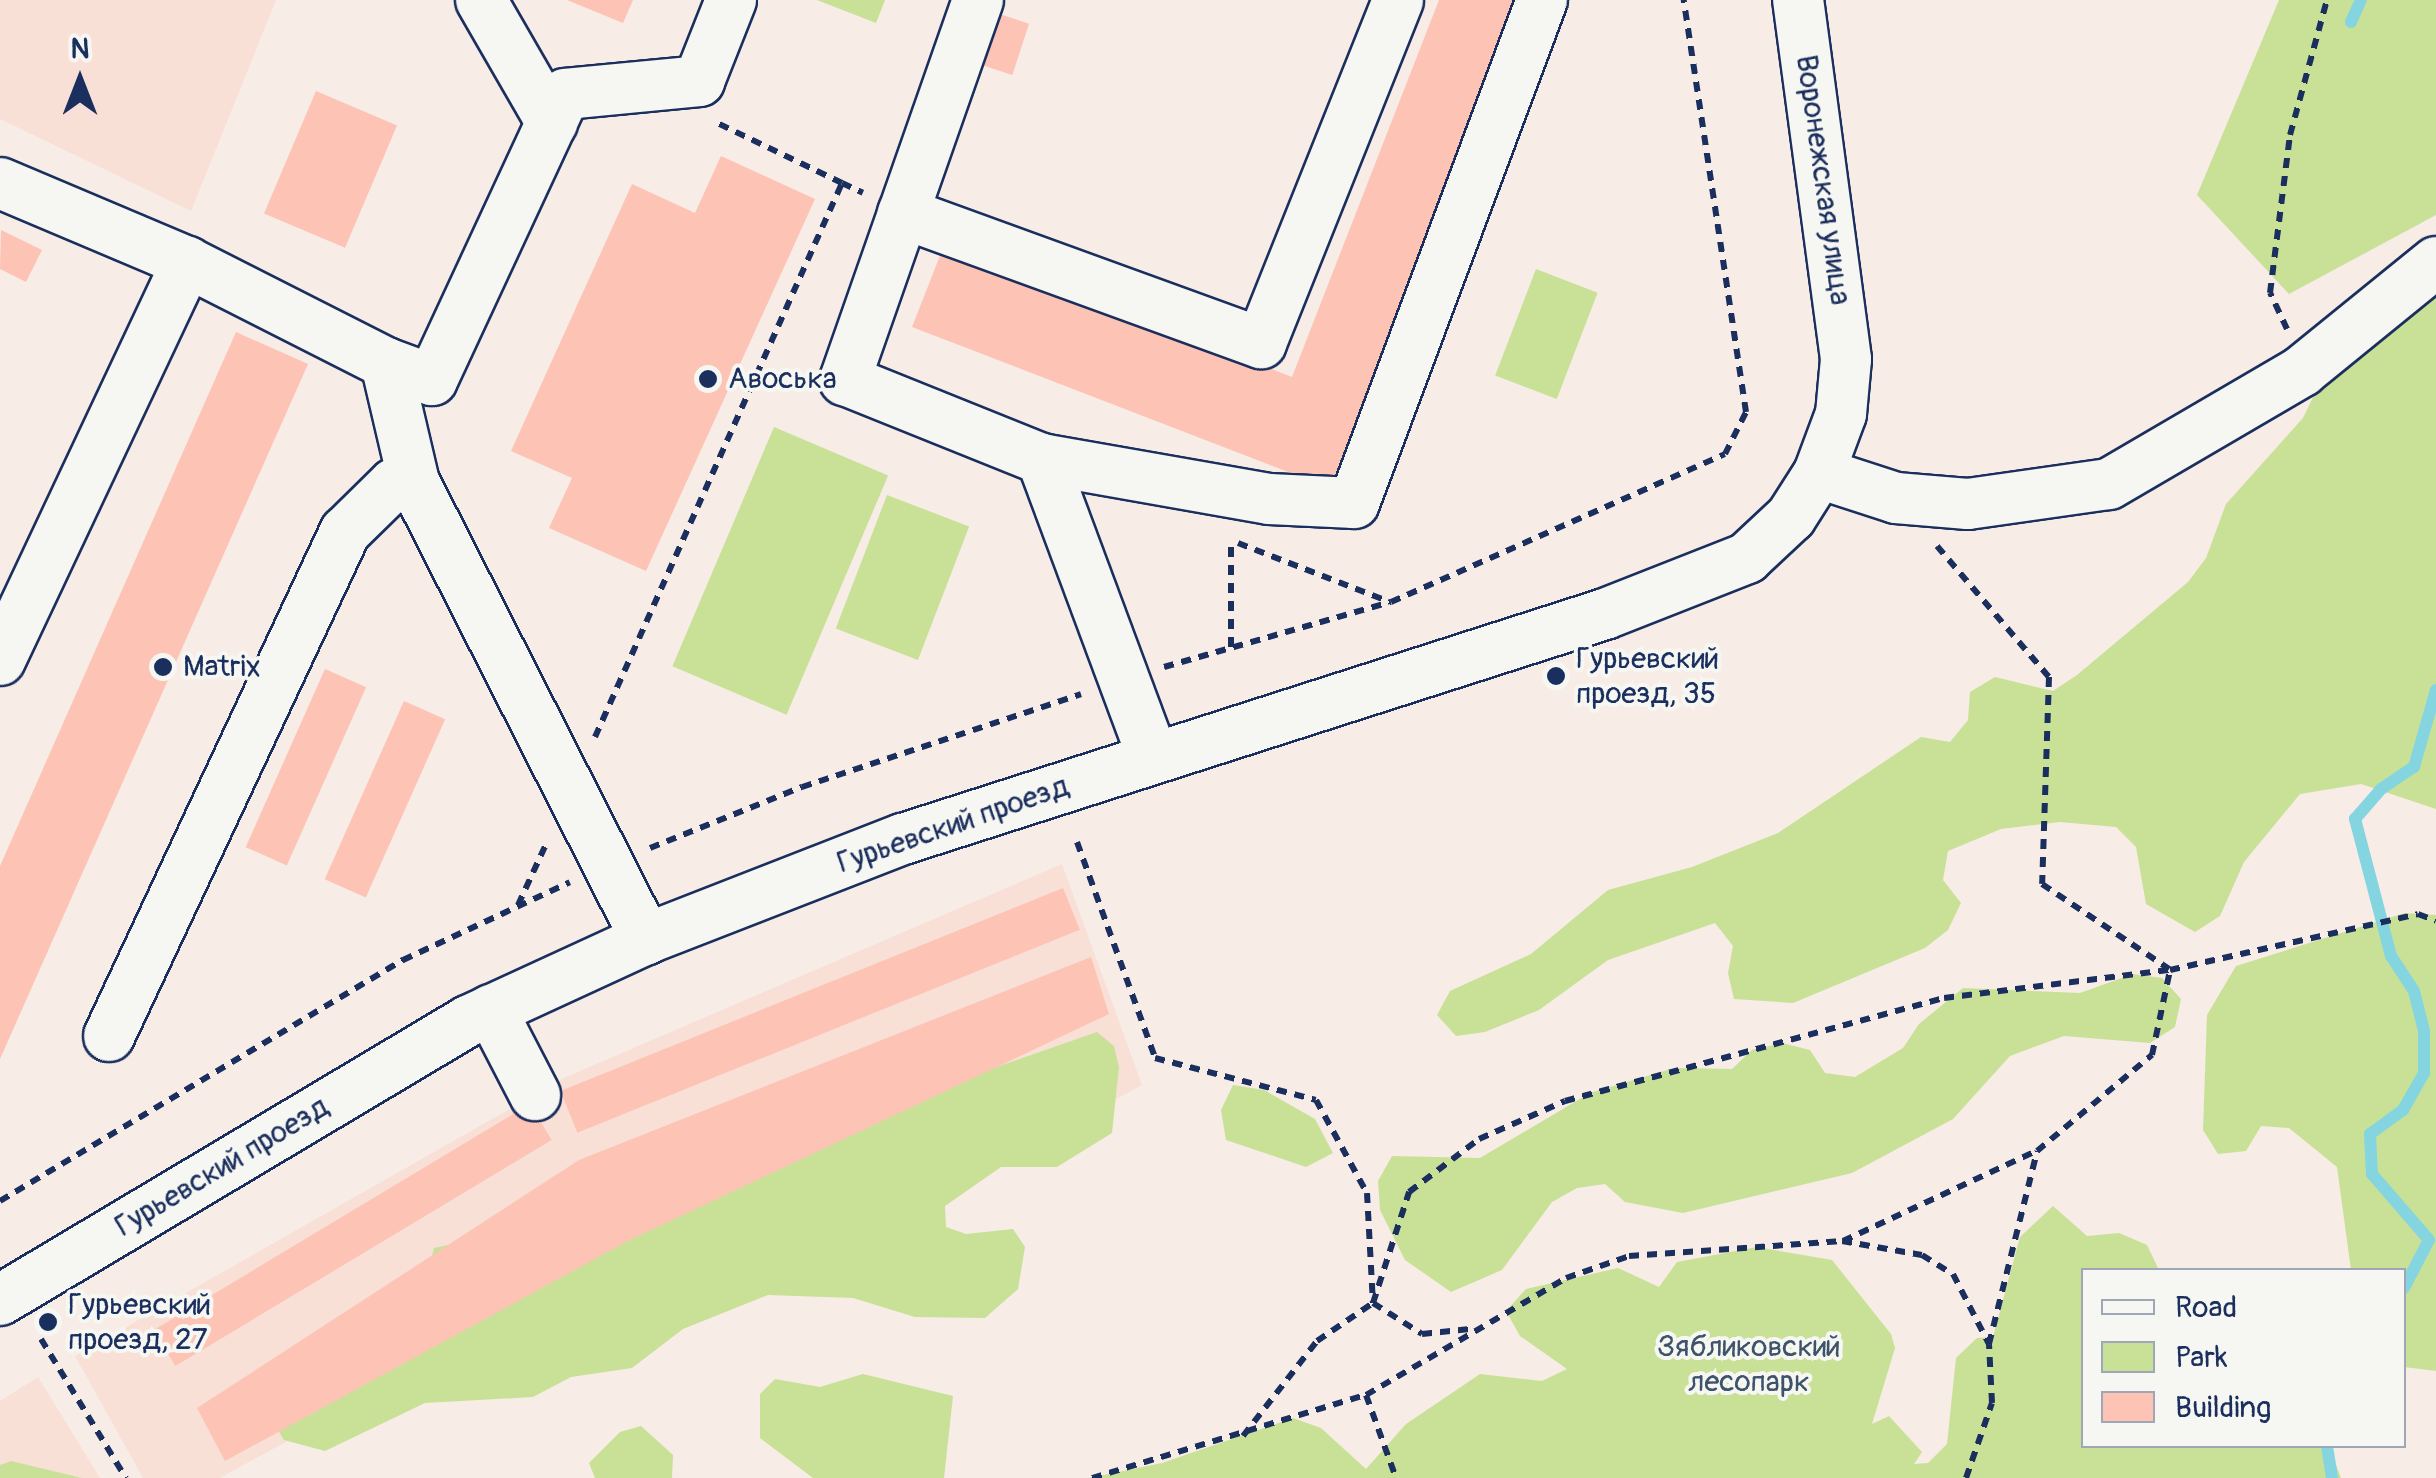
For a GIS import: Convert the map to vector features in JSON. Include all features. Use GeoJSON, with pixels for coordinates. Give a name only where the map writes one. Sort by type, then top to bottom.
{"type":"FeatureCollection","features":[{"type":"Feature","properties":{"kind":"street"},"geometry":{"type":"LineString","coordinates":[[481,0],[552,123]]}},
{"type":"Feature","properties":{"kind":"street"},"geometry":{"type":"LineString","coordinates":[[0,183],[187,262],[386,363],[432,380],[565,94],[699,81],[731,0]]}},
{"type":"Feature","properties":{"kind":"street"},"geometry":{"type":"LineString","coordinates":[[978,0],[845,380],[1042,459],[1269,499],[1354,503],[1542,0]]}},
{"type":"Feature","properties":{"kind":"street"},"geometry":{"type":"LineString","coordinates":[[903,213],[1261,343],[1398,0]]}},
{"type":"Feature","properties":{"kind":"street","name":"Воронежская улица"},"geometry":{"type":"LineString","coordinates":[[1798,0],[1846,360]]}},
{"type":"Feature","properties":{"kind":"street"},"geometry":{"type":"LineString","coordinates":[[0,660],[187,262]]}},
{"type":"Feature","properties":{"kind":"street"},"geometry":{"type":"LineString","coordinates":[[1819,473],[1896,498],[1968,504],[2108,484],[2302,371],[2436,262]]}},
{"type":"Feature","properties":{"kind":"street","name":"Гурьевский проезд"},"geometry":{"type":"LineString","coordinates":[[0,1300],[490,1010],[646,938],[903,839],[1605,614],[1747,558],[1791,517],[1819,473],[1841,414],[1846,360]]}},
{"type":"Feature","properties":{"kind":"street"},"geometry":{"type":"LineString","coordinates":[[386,363],[414,482],[646,938]]}},
{"type":"Feature","properties":{"kind":"street"},"geometry":{"type":"LineString","coordinates":[[1042,459],[1154,757]]}},
{"type":"Feature","properties":{"kind":"street"},"geometry":{"type":"LineString","coordinates":[[109,1036],[345,532],[394,484],[414,482]]}},
{"type":"Feature","properties":{"kind":"street"},"geometry":{"type":"LineString","coordinates":[[490,1010],[535,1095]]}},
{"type":"Feature","properties":{"kind":"path"},"geometry":{"type":"LineString","coordinates":[[0,1201],[403,960],[607,865],[802,787],[1126,678],[1391,602],[1724,454],[1746,412],[1684,0]]}},
{"type":"Feature","properties":{"kind":"path"},"geometry":{"type":"LineString","coordinates":[[2294,343],[2270,293],[2290,135],[2327,0]]}},
{"type":"Feature","properties":{"kind":"path"},"geometry":{"type":"LineString","coordinates":[[517,907],[842,183],[708,118]]}},
{"type":"Feature","properties":{"kind":"path"},"geometry":{"type":"LineString","coordinates":[[1896,498],[2049,677],[2042,884],[2170,970]]}},
{"type":"Feature","properties":{"kind":"path"},"geometry":{"type":"LineString","coordinates":[[1231,540],[1231,647]]}},
{"type":"Feature","properties":{"kind":"path"},"geometry":{"type":"LineString","coordinates":[[1077,842],[1155,1058],[1316,1100],[1368,1193],[1374,1303]]}},
{"type":"Feature","properties":{"kind":"path"},"geometry":{"type":"LineString","coordinates":[[1243,1436],[1317,1340],[1374,1303],[1409,1192],[1479,1139],[1564,1101],[1944,998],[2170,970],[2418,914],[2436,921]]}},
{"type":"Feature","properties":{"kind":"path"},"geometry":{"type":"LineString","coordinates":[[1842,1242],[2037,1151],[2152,1055],[2170,970]]}},
{"type":"Feature","properties":{"kind":"path"},"geometry":{"type":"LineString","coordinates":[[1966,1478],[1992,1403],[1989,1344],[2037,1151]]}},
{"type":"Feature","properties":{"kind":"path"},"geometry":{"type":"LineString","coordinates":[[1092,1478],[1243,1436],[1366,1395],[1566,1278],[1630,1256],[1842,1242],[1922,1255],[1952,1274],[1989,1344]]}},
{"type":"Feature","properties":{"kind":"path"},"geometry":{"type":"LineString","coordinates":[[1374,1303],[1422,1334],[1475,1328]]}},
{"type":"Feature","properties":{"kind":"path"},"geometry":{"type":"LineString","coordinates":[[40,1339],[126,1478]]}},
{"type":"Feature","properties":{"kind":"path"},"geometry":{"type":"LineString","coordinates":[[1366,1395],[1396,1478]]}},
{"type":"Feature","properties":{"kind":"shaded area"},"geometry":{"type":"Polygon","coordinates":[[[0,0],[276,0],[191,211],[0,119],[0,0]]]}},
{"type":"Feature","properties":{"kind":"shaded area"},"geometry":{"type":"Polygon","coordinates":[[[1062,864],[1142,1085],[1024,1149],[481,1335],[220,1478],[143,1478],[75,1356],[566,1077],[1062,864]]]}},
{"type":"Feature","properties":{"kind":"shaded area"},"geometry":{"type":"Polygon","coordinates":[[[38,1377],[100,1478],[0,1478],[0,1401],[38,1377]]]}},
{"type":"Feature","properties":{"kind":"green space"},"geometry":{"type":"Polygon","coordinates":[[[817,0],[885,0],[876,23],[817,0]]]}},
{"type":"Feature","properties":{"kind":"green space"},"geometry":{"type":"Polygon","coordinates":[[[2279,0],[2436,0],[2436,215],[2289,294],[2197,195],[2279,0]]]}},
{"type":"Feature","properties":{"kind":"green space"},"geometry":{"type":"Polygon","coordinates":[[[1536,269],[1598,293],[1557,399],[1495,375],[1536,269]]]}},
{"type":"Feature","properties":{"kind":"green space"},"geometry":{"type":"Polygon","coordinates":[[[2436,287],[2436,809],[2361,784],[2300,794],[2244,862],[2220,916],[2195,932],[2146,904],[2136,847],[2116,827],[2060,822],[2001,829],[1948,851],[1943,880],[1961,903],[1948,930],[1925,948],[1793,1003],[1734,999],[1728,973],[1733,946],[1715,923],[1608,960],[1539,1010],[1485,1032],[1456,1036],[1437,1015],[1450,991],[1531,954],[1608,890],[1692,867],[1778,833],[1921,737],[1950,742],[1968,720],[1970,692],[1995,677],[2053,691],[2077,675],[2188,582],[2206,558],[2226,504],[2303,418],[2316,391],[2436,287]]]}},
{"type":"Feature","properties":{"kind":"green space"},"geometry":{"type":"Polygon","coordinates":[[[774,427],[888,475],[787,715],[672,666],[774,427]]]}},
{"type":"Feature","properties":{"kind":"green space"},"geometry":{"type":"Polygon","coordinates":[[[887,495],[969,527],[918,660],[836,629],[887,495]]]}},
{"type":"Feature","properties":{"kind":"green space"},"geometry":{"type":"Polygon","coordinates":[[[2405,913],[2436,915],[2436,1371],[2406,1367],[2406,1268],[2351,1268],[2337,1167],[2289,1128],[2261,1126],[2246,1151],[2218,1154],[2203,1130],[2207,1015],[2236,966],[2405,913]]]}},
{"type":"Feature","properties":{"kind":"green space"},"geometry":{"type":"Polygon","coordinates":[[[2133,974],[2162,978],[2181,999],[2175,1027],[2150,1043],[2064,1036],[2010,1056],[1953,1119],[1852,1173],[1683,1213],[1625,1202],[1605,1184],[1577,1188],[1552,1202],[1502,1270],[1451,1292],[1405,1260],[1380,1210],[1378,1181],[1392,1156],[1480,1158],[1590,1093],[1674,1068],[1732,1069],[1752,1050],[1782,1043],[1810,1050],[1825,1073],[1855,1077],[1903,1048],[1919,1024],[1963,988],[2080,993],[2133,974]]]}},
{"type":"Feature","properties":{"kind":"green space"},"geometry":{"type":"Polygon","coordinates":[[[1097,1032],[1114,1046],[1119,1067],[1112,1133],[1057,1167],[1001,1167],[945,1206],[946,1227],[966,1234],[1013,1229],[1025,1247],[1018,1289],[985,1318],[915,1317],[853,1298],[768,1295],[683,1329],[632,1368],[571,1377],[533,1397],[425,1403],[325,1451],[284,1440],[273,1422],[423,1290],[434,1248],[542,1225],[1097,1032]]]}},
{"type":"Feature","properties":{"kind":"green space"},"geometry":{"type":"Polygon","coordinates":[[[1233,1085],[1264,1090],[1315,1119],[1333,1153],[1306,1167],[1226,1140],[1221,1110],[1233,1085]]]}},
{"type":"Feature","properties":{"kind":"green space","name":"Зябликовский лесопарк"},"geometry":{"type":"Polygon","coordinates":[[[2053,1206],[2087,1236],[2119,1233],[2147,1245],[2158,1268],[2081,1268],[2081,1448],[2330,1448],[2341,1478],[1089,1478],[1162,1463],[1293,1418],[1321,1428],[1366,1469],[1406,1424],[1480,1374],[1542,1381],[1567,1369],[1520,1336],[1506,1311],[1526,1289],[1618,1268],[1659,1287],[1677,1262],[1757,1247],[1832,1260],[1891,1334],[1895,1348],[1872,1424],[1889,1416],[1922,1452],[1914,1464],[1928,1463],[1947,1444],[1956,1358],[1977,1338],[1993,1337],[2020,1237],[2053,1206]]]}},
{"type":"Feature","properties":{"kind":"green space"},"geometry":{"type":"Polygon","coordinates":[[[863,1374],[953,1396],[944,1478],[813,1478],[760,1438],[760,1394],[775,1379],[820,1387],[863,1374]]]}},
{"type":"Feature","properties":{"kind":"green space"},"geometry":{"type":"Polygon","coordinates":[[[641,1426],[673,1455],[672,1478],[595,1478],[589,1463],[620,1432],[641,1426]]]}},
{"type":"Feature","properties":{"kind":"green space"},"geometry":{"type":"Polygon","coordinates":[[[11,1461],[82,1478],[0,1478],[0,1465],[11,1461]]]}},
{"type":"Feature","properties":{"kind":"building"},"geometry":{"type":"Polygon","coordinates":[[[567,0],[633,0],[623,23],[567,0]]]}},
{"type":"Feature","properties":{"kind":"building"},"geometry":{"type":"Polygon","coordinates":[[[1439,0],[1519,0],[1330,488],[912,327],[945,243],[1292,377],[1439,0]]]}},
{"type":"Feature","properties":{"kind":"building"},"geometry":{"type":"Polygon","coordinates":[[[990,11],[1029,24],[1012,75],[973,62],[990,11]]]}},
{"type":"Feature","properties":{"kind":"building"},"geometry":{"type":"Polygon","coordinates":[[[316,91],[397,125],[345,248],[264,213],[316,91]]]}},
{"type":"Feature","properties":{"kind":"building"},"geometry":{"type":"Polygon","coordinates":[[[721,156],[815,199],[646,571],[549,528],[572,478],[511,451],[632,184],[695,213],[721,156]]]}},
{"type":"Feature","properties":{"kind":"building"},"geometry":{"type":"Polygon","coordinates":[[[1,230],[42,250],[26,282],[0,269],[1,230]]]}},
{"type":"Feature","properties":{"kind":"building"},"geometry":{"type":"Polygon","coordinates":[[[236,332],[308,364],[0,1059],[0,866],[236,332]]]}},
{"type":"Feature","properties":{"kind":"building"},"geometry":{"type":"Polygon","coordinates":[[[325,669],[366,687],[287,865],[246,847],[325,669]]]}},
{"type":"Feature","properties":{"kind":"building"},"geometry":{"type":"Polygon","coordinates":[[[404,701],[445,719],[366,897],[325,879],[404,701]]]}},
{"type":"Feature","properties":{"kind":"building"},"geometry":{"type":"Polygon","coordinates":[[[1063,888],[1080,930],[577,1133],[560,1091],[1063,888]]]}},
{"type":"Feature","properties":{"kind":"building"},"geometry":{"type":"Polygon","coordinates":[[[1091,957],[1109,1014],[628,1241],[225,1461],[197,1408],[579,1160],[1091,957]]]}},
{"type":"Feature","properties":{"kind":"building"},"geometry":{"type":"Polygon","coordinates":[[[530,1104],[552,1140],[175,1366],[154,1330],[530,1104]]]}},
{"type":"Feature","properties":{"kind":"waterway"},"geometry":{"type":"LineString","coordinates":[[2351,22],[2361,0]]}},
{"type":"Feature","properties":{"kind":"waterway"},"geometry":{"type":"LineString","coordinates":[[2406,1284],[2429,1240],[2372,1174],[2370,1134],[2403,1110],[2424,1073],[2424,1031],[2414,991],[2391,956],[2355,819],[2381,789],[2414,767],[2436,690]]}},
{"type":"Feature","properties":{"kind":"waterway"},"geometry":{"type":"LineString","coordinates":[[2327,1448],[2332,1478]]}},
{"type":"Feature","properties":{"kind":"place","name":"Авоська"},"geometry":{"type":"Point","coordinates":[708,379]}},
{"type":"Feature","properties":{"kind":"place","name":"Matrix"},"geometry":{"type":"Point","coordinates":[163,667]}},
{"type":"Feature","properties":{"kind":"place","name":"Гурьевский проезд, 35"},"geometry":{"type":"Point","coordinates":[1556,676]}},
{"type":"Feature","properties":{"kind":"place","name":"Гурьевский проезд, 27"},"geometry":{"type":"Point","coordinates":[48,1322]}}]}
